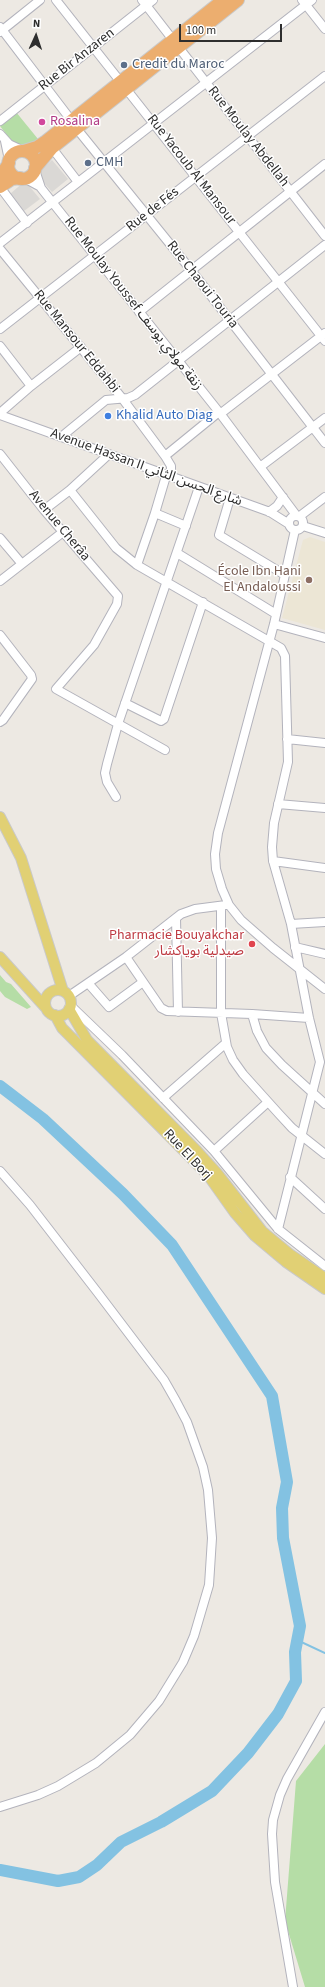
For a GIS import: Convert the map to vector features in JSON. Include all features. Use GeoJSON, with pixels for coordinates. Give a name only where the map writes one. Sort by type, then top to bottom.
{"type":"FeatureCollection","features":[{"type":"Feature","properties":{"kind":"highway"},"geometry":{"type":"LineString","coordinates":[[0,176],[17,152],[37,147],[74,124],[176,43],[223,0]]}},
{"type":"Feature","properties":{"kind":"highway"},"geometry":{"type":"LineString","coordinates":[[176,43],[238,0]]}},
{"type":"Feature","properties":{"kind":"highway"},"geometry":{"type":"LineString","coordinates":[[0,187],[12,179],[30,176],[52,148],[74,124]]}},
{"type":"Feature","properties":{"kind":"highway"},"geometry":{"type":"LineString","coordinates":[[24,151],[32,155],[36,163],[35,169]]}},
{"type":"Feature","properties":{"kind":"highway"},"geometry":{"type":"LineString","coordinates":[[9,162],[12,174],[22,178]]}},
{"type":"Feature","properties":{"kind":"main road","name":"Rue El Borj"},"geometry":{"type":"LineString","coordinates":[[0,817],[20,858],[68,1000],[87,1040],[202,1156],[262,1231],[291,1255],[325,1278]]}},
{"type":"Feature","properties":{"kind":"main road"},"geometry":{"type":"LineString","coordinates":[[0,957],[50,1014],[63,1015],[68,1000],[55,990],[48,994],[45,1007]]}},
{"type":"Feature","properties":{"kind":"main road","name":"Rue El Borj"},"geometry":{"type":"LineString","coordinates":[[54,1015],[62,1028],[208,1175],[235,1213],[255,1236],[275,1254],[325,1289]]}},
{"type":"Feature","properties":{"kind":"street"},"geometry":{"type":"LineString","coordinates":[[1,30],[40,0]]}},
{"type":"Feature","properties":{"kind":"street","name":"Rue Yacoub Al Mansour"},"geometry":{"type":"LineString","coordinates":[[56,0],[324,337]]}},
{"type":"Feature","properties":{"kind":"street","name":"Rue Bir Anzaren"},"geometry":{"type":"LineString","coordinates":[[0,121],[94,47],[144,3],[153,0]]}},
{"type":"Feature","properties":{"kind":"street"},"geometry":{"type":"LineString","coordinates":[[0,243],[307,2],[325,29]]}},
{"type":"Feature","properties":{"kind":"street","name":"Rue Moulay Abdellah"},"geometry":{"type":"LineString","coordinates":[[144,3],[325,236]]}},
{"type":"Feature","properties":{"kind":"street","name":"Rue Chaoui Touria"},"geometry":{"type":"LineString","coordinates":[[1,30],[191,270],[325,443]]}},
{"type":"Feature","properties":{"kind":"street","name":"Rue de Fés"},"geometry":{"type":"LineString","coordinates":[[0,329],[325,76]]}},
{"type":"Feature","properties":{"kind":"street"},"geometry":{"type":"LineString","coordinates":[[3,138],[24,151]]}},
{"type":"Feature","properties":{"kind":"street"},"geometry":{"type":"LineString","coordinates":[[3,138],[9,162]]}},
{"type":"Feature","properties":{"kind":"street"},"geometry":{"type":"LineString","coordinates":[[52,148],[78,182]]}},
{"type":"Feature","properties":{"kind":"street"},"geometry":{"type":"LineString","coordinates":[[139,312],[325,164]]}},
{"type":"Feature","properties":{"kind":"street"},"geometry":{"type":"LineString","coordinates":[[35,169],[41,188]]}},
{"type":"Feature","properties":{"kind":"street"},"geometry":{"type":"LineString","coordinates":[[22,178],[41,188]]}},
{"type":"Feature","properties":{"kind":"street"},"geometry":{"type":"LineString","coordinates":[[0,187],[26,223]]}},
{"type":"Feature","properties":{"kind":"street","name":"Rue Moulay Youssef زنقة مولاي يوسف"},"geometry":{"type":"LineString","coordinates":[[41,188],[219,413],[296,516]]}},
{"type":"Feature","properties":{"kind":"street"},"geometry":{"type":"LineString","coordinates":[[61,437],[106,400],[135,395],[325,245]]}},
{"type":"Feature","properties":{"kind":"street","name":"Rue Mansour Eddahbi"},"geometry":{"type":"LineString","coordinates":[[0,249],[122,398],[165,456],[172,469],[166,476]]}},
{"type":"Feature","properties":{"kind":"street"},"geometry":{"type":"LineString","coordinates":[[165,456],[219,413],[324,337]]}},
{"type":"Feature","properties":{"kind":"street"},"geometry":{"type":"LineString","coordinates":[[0,346],[31,386]]}},
{"type":"Feature","properties":{"kind":"street"},"geometry":{"type":"LineString","coordinates":[[0,414],[31,386],[81,347]]}},
{"type":"Feature","properties":{"kind":"street","name":"Avenue Hassan II شارع الحسن الثاني"},"geometry":{"type":"LineString","coordinates":[[0,414],[166,476],[269,512],[292,527]]}},
{"type":"Feature","properties":{"kind":"street"},"geometry":{"type":"LineString","coordinates":[[260,467],[325,418]]}},
{"type":"Feature","properties":{"kind":"street","name":"Avenue Cherâa"},"geometry":{"type":"LineString","coordinates":[[0,454],[44,510],[118,596],[117,604],[94,645],[56,689],[118,724]]}},
{"type":"Feature","properties":{"kind":"street"},"geometry":{"type":"LineString","coordinates":[[44,510],[70,490],[108,454]]}},
{"type":"Feature","properties":{"kind":"street"},"geometry":{"type":"LineString","coordinates":[[137,565],[166,476]]}},
{"type":"Feature","properties":{"kind":"street"},"geometry":{"type":"LineString","coordinates":[[116,797],[107,782],[105,773],[118,724],[199,487]]}},
{"type":"Feature","properties":{"kind":"street"},"geometry":{"type":"LineString","coordinates":[[70,490],[116,548],[137,565],[269,640],[281,648],[285,656],[288,769],[278,804],[272,834],[273,861],[291,924],[309,1018],[322,1064],[312,1093],[290,1176],[278,1229]]}},
{"type":"Feature","properties":{"kind":"street"},"geometry":{"type":"LineString","coordinates":[[269,512],[277,506],[283,497]]}},
{"type":"Feature","properties":{"kind":"street"},"geometry":{"type":"LineString","coordinates":[[325,497],[289,520],[292,527],[285,575],[274,624],[218,833],[215,854],[216,869],[225,905],[221,1013],[226,1043],[233,1060],[268,1102],[301,1135],[325,1154]]}},
{"type":"Feature","properties":{"kind":"street"},"geometry":{"type":"LineString","coordinates":[[230,498],[220,533],[221,536],[285,575]]}},
{"type":"Feature","properties":{"kind":"street"},"geometry":{"type":"LineString","coordinates":[[269,512],[296,516],[303,520],[303,526],[299,530],[292,527]]}},
{"type":"Feature","properties":{"kind":"street"},"geometry":{"type":"LineString","coordinates":[[155,513],[186,526]]}},
{"type":"Feature","properties":{"kind":"street"},"geometry":{"type":"LineString","coordinates":[[303,526],[325,533]]}},
{"type":"Feature","properties":{"kind":"street"},"geometry":{"type":"LineString","coordinates":[[0,581],[63,532]]}},
{"type":"Feature","properties":{"kind":"street"},"geometry":{"type":"LineString","coordinates":[[0,538],[22,564]]}},
{"type":"Feature","properties":{"kind":"street"},"geometry":{"type":"LineString","coordinates":[[177,553],[276,614]]}},
{"type":"Feature","properties":{"kind":"street"},"geometry":{"type":"LineString","coordinates":[[125,703],[161,720],[164,719],[203,602]]}},
{"type":"Feature","properties":{"kind":"street"},"geometry":{"type":"LineString","coordinates":[[274,624],[325,638]]}},
{"type":"Feature","properties":{"kind":"street"},"geometry":{"type":"LineString","coordinates":[[0,635],[32,677],[3,720],[0,722]]}},
{"type":"Feature","properties":{"kind":"street"},"geometry":{"type":"LineString","coordinates":[[118,724],[165,750]]}},
{"type":"Feature","properties":{"kind":"street"},"geometry":{"type":"LineString","coordinates":[[287,739],[325,743]]}},
{"type":"Feature","properties":{"kind":"street"},"geometry":{"type":"LineString","coordinates":[[278,804],[325,808]]}},
{"type":"Feature","properties":{"kind":"street"},"geometry":{"type":"LineString","coordinates":[[273,861],[325,868]]}},
{"type":"Feature","properties":{"kind":"street"},"geometry":{"type":"LineString","coordinates":[[225,905],[188,910],[126,957],[88,983],[68,1000],[214,1151],[278,1229],[325,1266]]}},
{"type":"Feature","properties":{"kind":"street"},"geometry":{"type":"LineString","coordinates":[[225,905],[258,936],[325,989]]}},
{"type":"Feature","properties":{"kind":"street"},"geometry":{"type":"LineString","coordinates":[[176,918],[178,1012]]}},
{"type":"Feature","properties":{"kind":"street"},"geometry":{"type":"LineString","coordinates":[[291,924],[325,922]]}},
{"type":"Feature","properties":{"kind":"street"},"geometry":{"type":"LineString","coordinates":[[295,947],[325,954]]}},
{"type":"Feature","properties":{"kind":"street"},"geometry":{"type":"LineString","coordinates":[[126,957],[161,1008],[167,1011],[309,1018]]}},
{"type":"Feature","properties":{"kind":"street"},"geometry":{"type":"LineString","coordinates":[[88,983],[108,1007],[143,982]]}},
{"type":"Feature","properties":{"kind":"street"},"geometry":{"type":"LineString","coordinates":[[252,1014],[257,1031],[266,1048],[325,1104]]}},
{"type":"Feature","properties":{"kind":"street"},"geometry":{"type":"LineString","coordinates":[[163,1098],[226,1043]]}},
{"type":"Feature","properties":{"kind":"street"},"geometry":{"type":"LineString","coordinates":[[214,1151],[268,1102]]}},
{"type":"Feature","properties":{"kind":"street"},"geometry":{"type":"LineString","coordinates":[[0,1171],[30,1205],[98,1293],[164,1380],[176,1400],[193,1437],[203,1467],[208,1490],[212,1538],[209,1585],[194,1636],[171,1683],[150,1713],[114,1750],[78,1775],[38,1795],[0,1806]]}},
{"type":"Feature","properties":{"kind":"street"},"geometry":{"type":"LineString","coordinates":[[290,1176],[324,1206]]}},
{"type":"Feature","properties":{"kind":"street"},"geometry":{"type":"LineString","coordinates":[[293,1987],[275,1882],[272,1834],[273,1820],[280,1794],[287,1779],[325,1712]]}},
{"type":"Feature","properties":{"kind":"shaded area"},"geometry":{"type":"Polygon","coordinates":[[[52,160],[68,179],[52,192],[36,174],[52,160]]]}},
{"type":"Feature","properties":{"kind":"shaded area"},"geometry":{"type":"Polygon","coordinates":[[[25,181],[40,199],[24,211],[10,194],[25,181]]]}},
{"type":"Feature","properties":{"kind":"shaded area","name":"École Ibn Hani El Andaloussi"},"geometry":{"type":"Polygon","coordinates":[[[310,537],[325,542],[325,630],[282,618],[303,540],[310,537]]]}},
{"type":"Feature","properties":{"kind":"green space"},"geometry":{"type":"Polygon","coordinates":[[[16,112],[38,139],[30,145],[14,144],[0,126],[16,112]]]}},
{"type":"Feature","properties":{"kind":"green space"},"geometry":{"type":"Polygon","coordinates":[[[0,975],[6,982],[11,984],[31,1007],[27,1009],[5,997],[0,991],[0,975]]]}},
{"type":"Feature","properties":{"kind":"green space"},"geometry":{"type":"Polygon","coordinates":[[[325,1744],[325,1987],[305,1987],[285,1921],[296,1781],[325,1744]]]}},
{"type":"Feature","properties":{"kind":"waterway"},"geometry":{"type":"LineString","coordinates":[[0,1086],[43,1119],[123,1194],[172,1245],[272,1396],[287,1482],[282,1508],[283,1538],[300,1626],[295,1652],[296,1681],[278,1714],[248,1753],[212,1791],[161,1822],[121,1842],[97,1865],[79,1877],[58,1881],[0,1870]]}},
{"type":"Feature","properties":{"kind":"waterway"},"geometry":{"type":"LineString","coordinates":[[297,1640],[325,1653]]}},
{"type":"Feature","properties":{"kind":"place","name":"Credit du Maroc"},"geometry":{"type":"Point","coordinates":[124,65]}},
{"type":"Feature","properties":{"kind":"place","name":"Rosalina"},"geometry":{"type":"Point","coordinates":[42,122]}},
{"type":"Feature","properties":{"kind":"place","name":"CMH"},"geometry":{"type":"Point","coordinates":[88,163]}},
{"type":"Feature","properties":{"kind":"place","name":"Khalid Auto Diag"},"geometry":{"type":"Point","coordinates":[108,416]}},
{"type":"Feature","properties":{"kind":"place","name":"École Ibn Hani El Andaloussi"},"geometry":{"type":"Point","coordinates":[309,580]}},
{"type":"Feature","properties":{"kind":"place","name":"Pharmacie Bouyakchar صيدلية بوياكشار"},"geometry":{"type":"Point","coordinates":[252,944]}}]}
